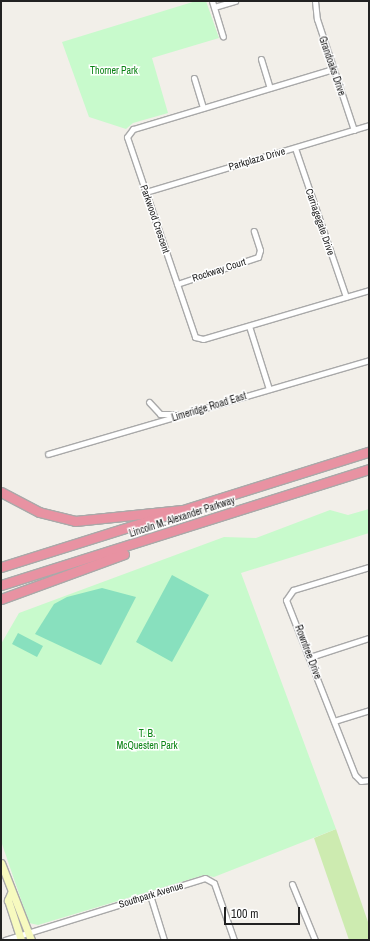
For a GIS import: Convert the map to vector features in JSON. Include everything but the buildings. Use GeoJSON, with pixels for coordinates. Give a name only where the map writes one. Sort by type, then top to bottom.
{"type":"FeatureCollection","features":[{"type":"Feature","properties":{"kind":"highway","name":"Lincoln M. Alexander Parkway"},"geometry":{"type":"LineString","coordinates":[[1,567],[369,452]]}},
{"type":"Feature","properties":{"kind":"highway","name":"Lincoln M. Alexander Parkway"},"geometry":{"type":"LineString","coordinates":[[1,585],[369,468]]}},
{"type":"Feature","properties":{"kind":"highway"},"geometry":{"type":"LineString","coordinates":[[1,492],[39,512],[75,521],[118,518],[167,508],[185,510]]}},
{"type":"Feature","properties":{"kind":"highway"},"geometry":{"type":"LineString","coordinates":[[1,599],[218,521],[231,513]]}},
{"type":"Feature","properties":{"kind":"main road"},"geometry":{"type":"LineString","coordinates":[[1,863],[11,893],[17,898],[31,940]]}},
{"type":"Feature","properties":{"kind":"main road"},"geometry":{"type":"LineString","coordinates":[[11,893],[8,900],[20,938]]}},
{"type":"Feature","properties":{"kind":"street"},"geometry":{"type":"LineString","coordinates":[[212,1],[223,36]]}},
{"type":"Feature","properties":{"kind":"street"},"geometry":{"type":"LineString","coordinates":[[214,7],[235,1]]}},
{"type":"Feature","properties":{"kind":"street","name":"Grandoaks Drive"},"geometry":{"type":"LineString","coordinates":[[315,1],[316,19],[354,130]]}},
{"type":"Feature","properties":{"kind":"street"},"geometry":{"type":"LineString","coordinates":[[261,59],[270,88]]}},
{"type":"Feature","properties":{"kind":"street","name":"Parkwood Crescent"},"geometry":{"type":"LineString","coordinates":[[333,69],[129,132],[128,139],[195,337],[203,339],[369,290]]}},
{"type":"Feature","properties":{"kind":"street"},"geometry":{"type":"LineString","coordinates":[[194,78],[203,108]]}},
{"type":"Feature","properties":{"kind":"street","name":"Parkplaza Drive"},"geometry":{"type":"LineString","coordinates":[[146,192],[369,125]]}},
{"type":"Feature","properties":{"kind":"street","name":"Carriagegate Drive"},"geometry":{"type":"LineString","coordinates":[[295,148],[346,297]]}},
{"type":"Feature","properties":{"kind":"street","name":"Rockway Court"},"geometry":{"type":"LineString","coordinates":[[177,284],[258,257],[260,250],[254,231]]}},
{"type":"Feature","properties":{"kind":"street"},"geometry":{"type":"LineString","coordinates":[[249,326],[269,389]]}},
{"type":"Feature","properties":{"kind":"street","name":"Limeridge Road East"},"geometry":{"type":"LineString","coordinates":[[48,454],[369,360]]}},
{"type":"Feature","properties":{"kind":"street"},"geometry":{"type":"LineString","coordinates":[[149,402],[160,414],[187,413]]}},
{"type":"Feature","properties":{"kind":"street","name":"Rowntree Drive"},"geometry":{"type":"LineString","coordinates":[[369,567],[288,594],[287,602],[310,657],[355,775],[361,781],[369,780]]}},
{"type":"Feature","properties":{"kind":"street"},"geometry":{"type":"LineString","coordinates":[[310,657],[369,638]]}},
{"type":"Feature","properties":{"kind":"street"},"geometry":{"type":"LineString","coordinates":[[334,721],[369,710]]}},
{"type":"Feature","properties":{"kind":"street","name":"Southpark Avenue"},"geometry":{"type":"LineString","coordinates":[[5,940],[20,938],[28,933],[210,878],[234,940]]}},
{"type":"Feature","properties":{"kind":"street"},"geometry":{"type":"LineString","coordinates":[[292,884],[315,940]]}},
{"type":"Feature","properties":{"kind":"street"},"geometry":{"type":"LineString","coordinates":[[150,895],[164,940]]}},
{"type":"Feature","properties":{"kind":"green space","name":"Thorner Park"},"geometry":{"type":"Polygon","coordinates":[[[196,1],[206,1],[219,38],[152,58],[168,113],[133,123],[126,129],[89,117],[62,42],[196,1]]]}},
{"type":"Feature","properties":{"kind":"green space","name":"T. B. McQuesten Park"},"geometry":{"type":"Polygon","coordinates":[[[369,509],[369,533],[241,573],[336,829],[214,877],[204,875],[38,925],[29,923],[1,841],[1,644],[19,613],[224,537],[256,538],[330,510],[348,515],[369,509]]]}},
{"type":"Feature","properties":{"kind":"green space"},"geometry":{"type":"Polygon","coordinates":[[[172,575],[209,595],[172,662],[136,642],[172,575]]]}},
{"type":"Feature","properties":{"kind":"green space"},"geometry":{"type":"Polygon","coordinates":[[[102,588],[136,597],[101,665],[35,634],[54,604],[67,597],[102,588]]]}},
{"type":"Feature","properties":{"kind":"green space"},"geometry":{"type":"Polygon","coordinates":[[[18,633],[43,646],[37,657],[12,644],[18,633]]]}},
{"type":"Feature","properties":{"kind":"green space"},"geometry":{"type":"Polygon","coordinates":[[[336,829],[369,925],[369,940],[349,940],[314,838],[336,829]]]}}]}
